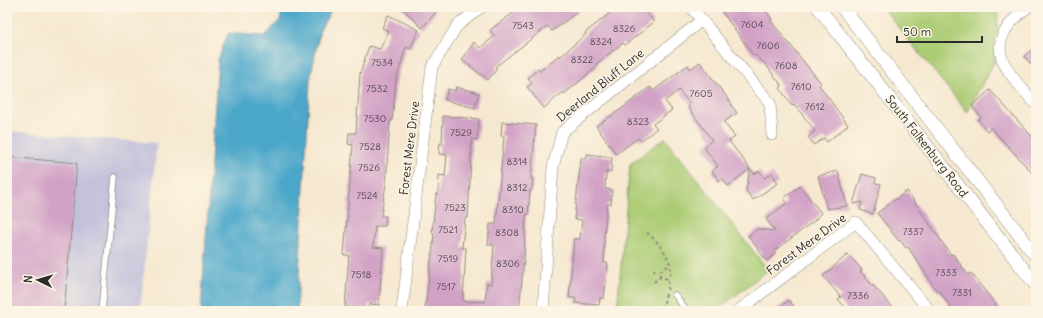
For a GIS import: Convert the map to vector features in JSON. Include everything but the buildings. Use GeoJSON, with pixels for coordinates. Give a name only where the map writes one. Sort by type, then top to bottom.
{"type":"FeatureCollection","features":[{"type":"Feature","properties":{"kind":"street","name":"Forest Mere Drive"},"geometry":{"type":"LineString","coordinates":[[402,311],[432,67],[457,26],[481,7]]}},
{"type":"Feature","properties":{"kind":"street"},"geometry":{"type":"LineString","coordinates":[[691,7],[770,103],[772,135]]}},
{"type":"Feature","properties":{"kind":"street","name":"South Falkenburg Road"},"geometry":{"type":"LineString","coordinates":[[818,7],[1036,285]]}},
{"type":"Feature","properties":{"kind":"street","name":"South Falkenburg Road"},"geometry":{"type":"LineString","coordinates":[[842,7],[1035,255]]}},
{"type":"Feature","properties":{"kind":"street"},"geometry":{"type":"LineString","coordinates":[[1028,7],[1010,23],[1004,32],[1000,44],[1002,60],[1007,72],[1036,104]]}},
{"type":"Feature","properties":{"kind":"street","name":"Deerland Bluff Lane"},"geometry":{"type":"LineString","coordinates":[[543,311],[553,167],[562,132],[702,20]]}},
{"type":"Feature","properties":{"kind":"street","name":"Forest Mere Drive"},"geometry":{"type":"LineString","coordinates":[[738,311],[856,222],[930,311]]}},
{"type":"Feature","properties":{"kind":"street"},"geometry":{"type":"LineString","coordinates":[[1020,265],[1035,255]]}},
{"type":"Feature","properties":{"kind":"lane"},"geometry":{"type":"LineString","coordinates":[[102,311],[115,177]]}},
{"type":"Feature","properties":{"kind":"lane"},"geometry":{"type":"LineString","coordinates":[[675,295],[687,311]]}},
{"type":"Feature","properties":{"kind":"path"},"geometry":{"type":"LineString","coordinates":[[647,233],[654,238],[664,251],[669,265],[669,287],[664,298],[664,306],[667,311]]}},
{"type":"Feature","properties":{"kind":"path"},"geometry":{"type":"LineString","coordinates":[[660,272],[669,265]]}},
{"type":"Feature","properties":{"kind":"path"},"geometry":{"type":"LineString","coordinates":[[653,270],[660,272]]}},
{"type":"Feature","properties":{"kind":"path"},"geometry":{"type":"LineString","coordinates":[[660,272],[660,277]]}},
{"type":"Feature","properties":{"kind":"path"},"geometry":{"type":"LineString","coordinates":[[660,277],[668,279]]}},
{"type":"Feature","properties":{"kind":"path"},"geometry":{"type":"LineString","coordinates":[[654,282],[660,277]]}},
{"type":"Feature","properties":{"kind":"path"},"geometry":{"type":"LineString","coordinates":[[654,308],[664,306]]}},
{"type":"Feature","properties":{"kind":"shaded area"},"geometry":{"type":"Polygon","coordinates":[[[7,131],[157,143],[140,311],[7,311],[7,131]]]}},
{"type":"Feature","properties":{"kind":"green space"},"geometry":{"type":"Polygon","coordinates":[[[882,7],[997,7],[998,29],[994,44],[995,60],[967,112],[882,7]]]}},
{"type":"Feature","properties":{"kind":"green space"},"geometry":{"type":"Polygon","coordinates":[[[665,138],[768,270],[716,311],[617,311],[630,164],[665,138]]]}},
{"type":"Feature","properties":{"kind":"water"},"geometry":{"type":"Polygon","coordinates":[[[283,7],[333,7],[320,30],[310,81],[297,311],[201,311],[218,60],[228,33],[265,36],[280,20],[283,7]]]}}]}
